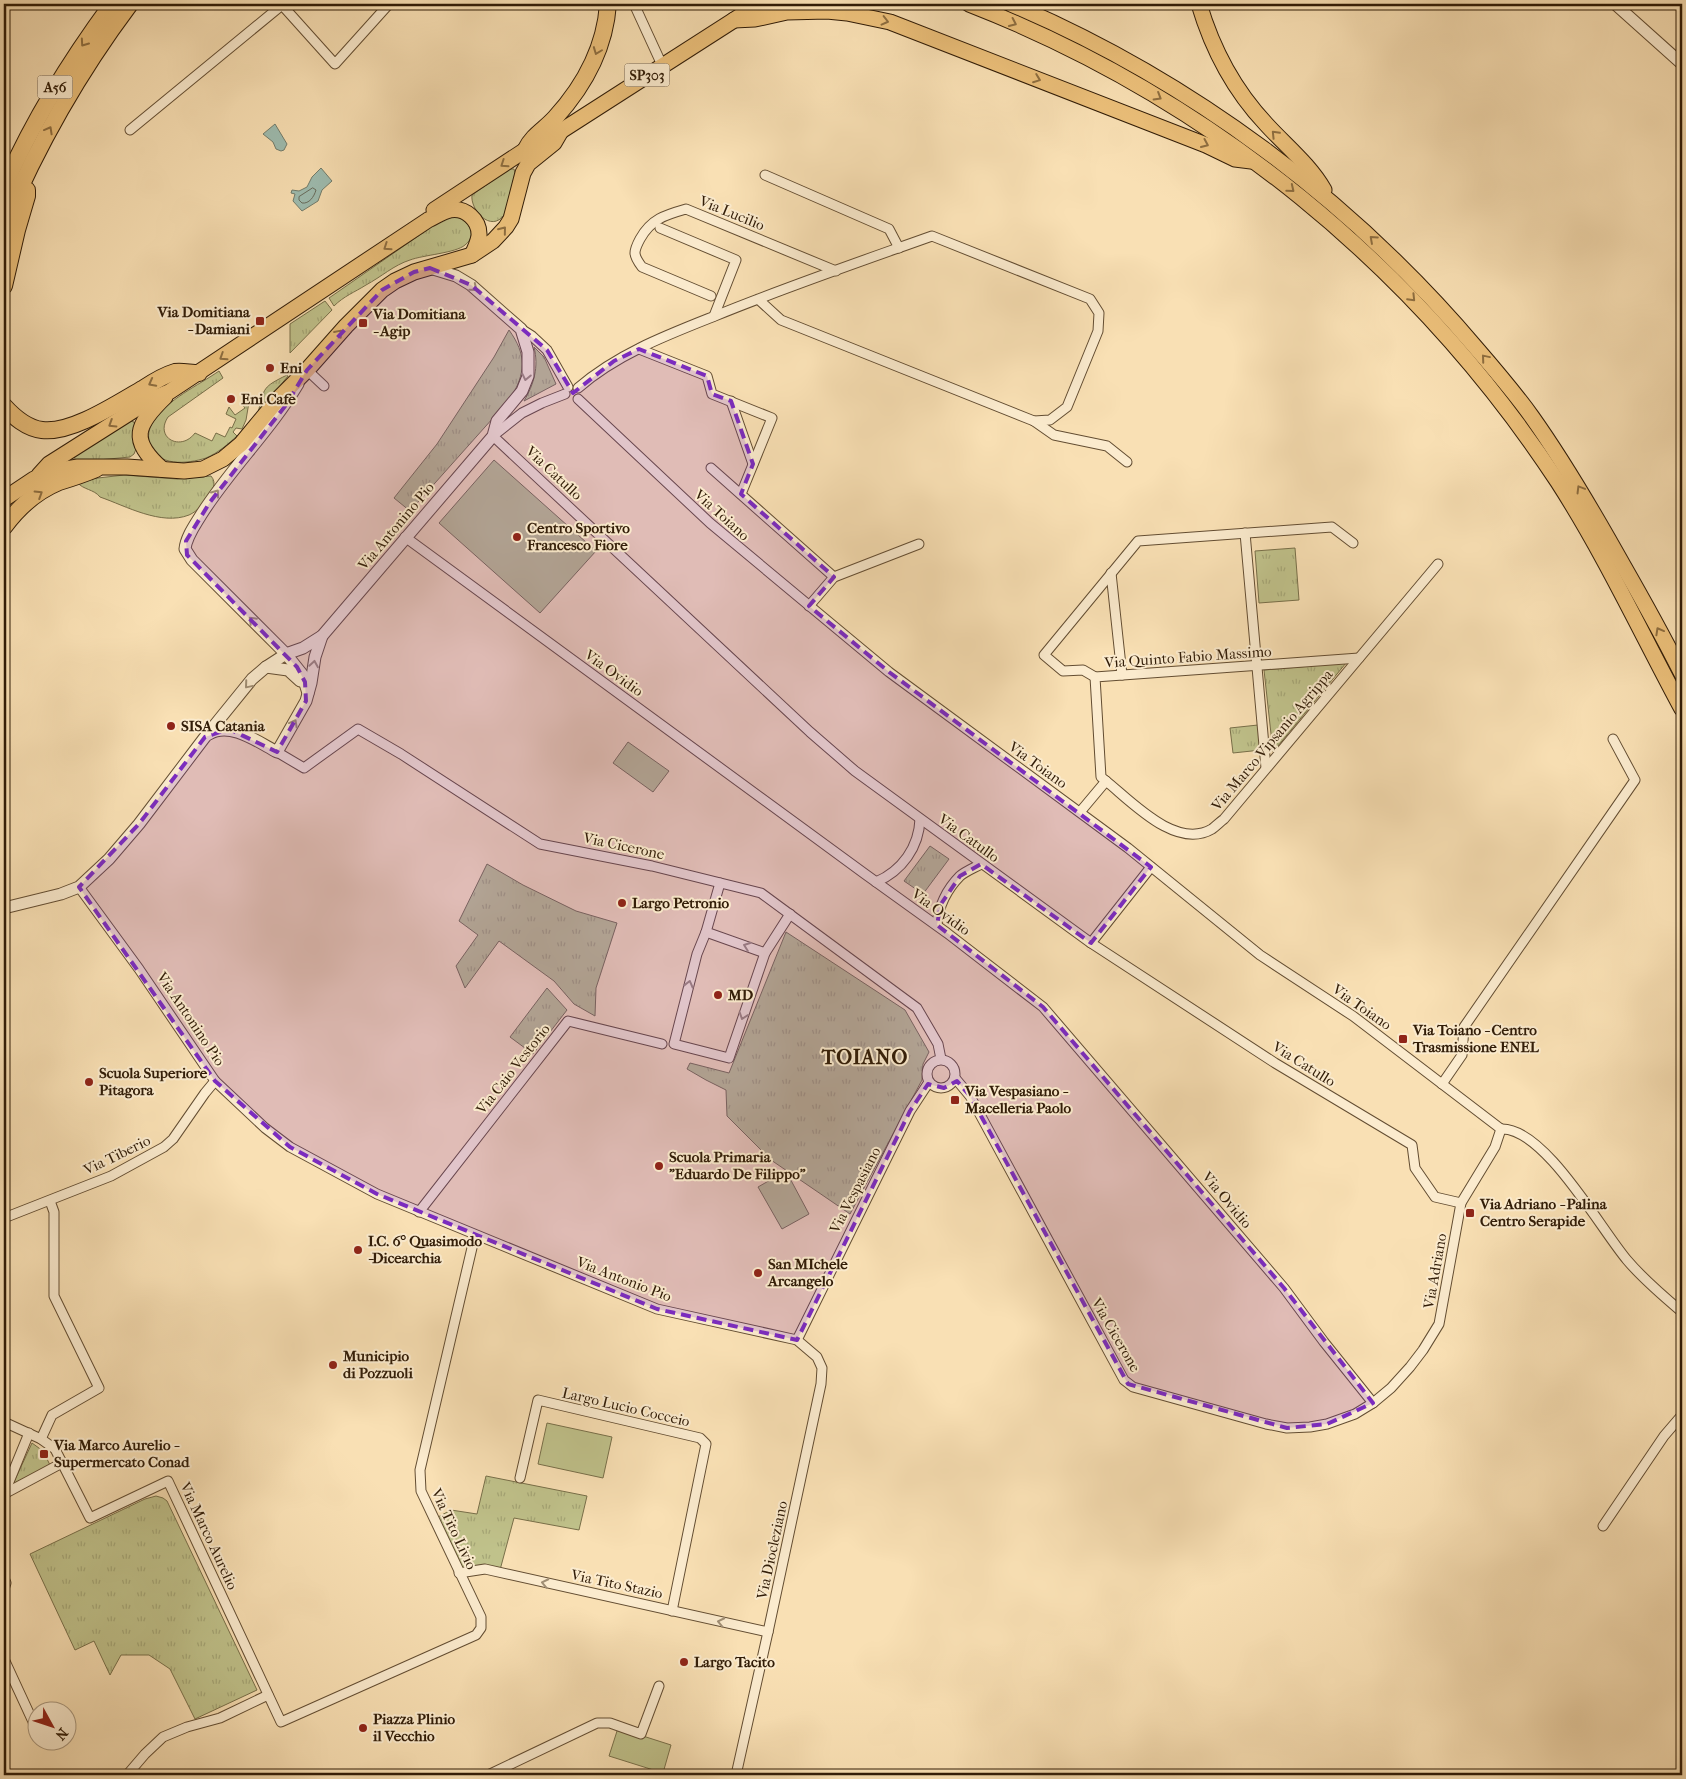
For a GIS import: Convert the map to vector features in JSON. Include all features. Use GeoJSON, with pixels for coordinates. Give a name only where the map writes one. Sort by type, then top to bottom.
{"type":"FeatureCollection","features":[{"type":"Feature","properties":{"kind":"highway","name":"A56"},"geometry":{"type":"LineString","coordinates":[[5,182],[63,75],[112,4]]}},
{"type":"Feature","properties":{"kind":"highway","name":"A56"},"geometry":{"type":"LineString","coordinates":[[4,224],[26,173],[77,81],[130,4]]}},
{"type":"Feature","properties":{"kind":"highway"},"geometry":{"type":"LineString","coordinates":[[526,149],[531,139],[562,110],[589,73],[602,38],[608,4]]}},
{"type":"Feature","properties":{"kind":"highway"},"geometry":{"type":"LineString","coordinates":[[4,286],[27,196],[26,173]]}},
{"type":"Feature","properties":{"kind":"highway"},"geometry":{"type":"LineString","coordinates":[[4,406],[17,419],[31,427],[42,430],[54,430],[85,421],[176,372],[198,373]]}},
{"type":"Feature","properties":{"kind":"highway"},"geometry":{"type":"LineString","coordinates":[[4,527],[22,506],[37,494],[58,483],[96,468]]}},
{"type":"Feature","properties":{"kind":"main road","name":"SP303"},"geometry":{"type":"LineString","coordinates":[[561,131],[759,4]]}},
{"type":"Feature","properties":{"kind":"main road"},"geometry":{"type":"LineString","coordinates":[[968,4],[1010,21],[1109,69],[1195,120],[1255,161],[1320,213],[1398,284],[1492,390],[1518,423],[1602,555],[1682,709]]}},
{"type":"Feature","properties":{"kind":"main road"},"geometry":{"type":"LineString","coordinates":[[1011,4],[1127,61],[1188,97],[1247,136],[1328,198],[1380,245],[1422,287],[1466,336],[1530,415],[1581,491],[1682,674]]}},
{"type":"Feature","properties":{"kind":"main road"},"geometry":{"type":"LineString","coordinates":[[1198,4],[1208,30],[1233,80],[1253,110],[1317,177],[1328,198]]}},
{"type":"Feature","properties":{"kind":"main road"},"geometry":{"type":"LineString","coordinates":[[734,20],[755,19],[787,12],[820,11],[847,13],[890,22],[1206,144],[1235,159],[1255,161]]}},
{"type":"Feature","properties":{"kind":"main road"},"geometry":{"type":"LineString","coordinates":[[428,220],[434,210],[548,135],[561,131]]}},
{"type":"Feature","properties":{"kind":"main road"},"geometry":{"type":"LineString","coordinates":[[34,479],[78,467],[194,470],[223,460],[240,444],[279,398],[346,326],[382,290],[401,278],[442,262],[472,255],[493,241],[506,227],[514,210],[525,168],[554,143],[561,131]]}},
{"type":"Feature","properties":{"kind":"main road"},"geometry":{"type":"LineString","coordinates":[[4,499],[34,479],[49,464],[150,400],[169,392],[428,220],[448,210],[456,209],[468,214],[476,222],[479,234],[472,255]]}},
{"type":"Feature","properties":{"kind":"main road"},"geometry":{"type":"LineString","coordinates":[[162,469],[145,452],[141,445],[140,436],[145,419],[169,392]]}},
{"type":"Feature","properties":{"kind":"street"},"geometry":{"type":"LineString","coordinates":[[130,130],[282,5],[335,64],[388,4]]}},
{"type":"Feature","properties":{"kind":"street"},"geometry":{"type":"LineString","coordinates":[[634,4],[662,65]]}},
{"type":"Feature","properties":{"kind":"street"},"geometry":{"type":"LineString","coordinates":[[1614,4],[1682,64]]}},
{"type":"Feature","properties":{"kind":"street"},"geometry":{"type":"LineString","coordinates":[[766,175],[889,230],[899,248]]}},
{"type":"Feature","properties":{"kind":"street","name":"Via Lucilio"},"geometry":{"type":"LineString","coordinates":[[711,296],[642,267],[636,259],[635,250],[647,227],[667,214],[686,209],[836,271]]}},
{"type":"Feature","properties":{"kind":"street"},"geometry":{"type":"LineString","coordinates":[[660,228],[736,260],[714,316]]}},
{"type":"Feature","properties":{"kind":"street"},"geometry":{"type":"LineString","coordinates":[[570,390],[614,362],[662,337],[758,298],[932,236],[1090,299],[1099,313],[1098,331],[1067,407],[1050,420],[1034,421]]}},
{"type":"Feature","properties":{"kind":"street"},"geometry":{"type":"LineString","coordinates":[[430,268],[456,276],[471,285],[521,329],[532,336],[547,350],[570,390],[580,394],[578,400]]}},
{"type":"Feature","properties":{"kind":"street"},"geometry":{"type":"LineString","coordinates":[[758,298],[781,320],[1034,421],[1054,435],[1107,446],[1127,462]]}},
{"type":"Feature","properties":{"kind":"street","name":"Via Antonino Pio"},"geometry":{"type":"LineString","coordinates":[[493,436],[498,421],[522,391],[528,376],[528,352],[521,329]]}},
{"type":"Feature","properties":{"kind":"street"},"geometry":{"type":"LineString","coordinates":[[639,349],[707,376],[712,394],[772,418],[741,494]]}},
{"type":"Feature","properties":{"kind":"street"},"geometry":{"type":"LineString","coordinates":[[308,693],[302,674],[286,654],[192,560],[185,549],[186,541],[210,502],[286,405],[307,370],[324,386]]}},
{"type":"Feature","properties":{"kind":"street","name":"Via Antonino Pio"},"geometry":{"type":"LineString","coordinates":[[475,1235],[377,1194],[290,1147],[265,1128],[215,1081],[139,969],[79,887],[109,859],[133,831],[205,737],[217,715],[231,705],[252,679],[286,654],[302,648],[322,636],[493,436],[522,413],[570,390]]}},
{"type":"Feature","properties":{"kind":"street","name":"Via Toiano"},"geometry":{"type":"LineString","coordinates":[[570,390],[566,398],[571,402],[578,400],[710,523],[889,672],[1080,812],[1260,955],[1353,1016],[1501,1129]]}},
{"type":"Feature","properties":{"kind":"street"},"geometry":{"type":"LineString","coordinates":[[731,401],[753,464]]}},
{"type":"Feature","properties":{"kind":"street","name":"Via Catullo"},"geometry":{"type":"LineString","coordinates":[[493,436],[810,732],[855,771],[1091,943],[1275,1063],[1412,1145],[1415,1168],[1435,1197],[1460,1203]]}},
{"type":"Feature","properties":{"kind":"street"},"geometry":{"type":"LineString","coordinates":[[711,468],[834,577]]}},
{"type":"Feature","properties":{"kind":"street"},"geometry":{"type":"LineString","coordinates":[[1096,677],[1083,670],[1063,671],[1044,655],[1138,541],[1332,527],[1352,543]]}},
{"type":"Feature","properties":{"kind":"street"},"geometry":{"type":"LineString","coordinates":[[1245,533],[1266,768]]}},
{"type":"Feature","properties":{"kind":"street","name":"Via Ovidio"},"geometry":{"type":"LineString","coordinates":[[405,537],[937,926],[1043,1007],[1284,1288],[1372,1403]]}},
{"type":"Feature","properties":{"kind":"street"},"geometry":{"type":"LineString","coordinates":[[808,606],[834,577],[919,544]]}},
{"type":"Feature","properties":{"kind":"street","name":"Via Marco Vipsanio Agrippa"},"geometry":{"type":"LineString","coordinates":[[1106,781],[1161,826],[1177,833],[1201,833],[1212,828],[1224,819],[1438,564]]}},
{"type":"Feature","properties":{"kind":"street"},"geometry":{"type":"LineString","coordinates":[[1111,573],[1122,675]]}},
{"type":"Feature","properties":{"kind":"street","name":"Via Antonino Pio"},"geometry":{"type":"LineString","coordinates":[[277,752],[306,701],[315,657],[322,636]]}},
{"type":"Feature","properties":{"kind":"street","name":"Via Quinto Fabio Massimo"},"geometry":{"type":"LineString","coordinates":[[1106,781],[1101,777],[1096,677],[1358,658]]}},
{"type":"Feature","properties":{"kind":"street"},"geometry":{"type":"LineString","coordinates":[[266,667],[282,668],[294,673],[308,693]]}},
{"type":"Feature","properties":{"kind":"street"},"geometry":{"type":"LineString","coordinates":[[231,705],[227,721],[237,732]]}},
{"type":"Feature","properties":{"kind":"street"},"geometry":{"type":"LineString","coordinates":[[205,737],[214,731],[229,729],[277,752]]}},
{"type":"Feature","properties":{"kind":"street","name":"Via Cicerone"},"geometry":{"type":"LineString","coordinates":[[277,752],[304,768],[358,729],[401,754],[540,844],[652,866],[762,893],[916,1008],[938,1044],[941,1059]]}},
{"type":"Feature","properties":{"kind":"street"},"geometry":{"type":"LineString","coordinates":[[1442,1084],[1462,1055],[1464,1028],[1635,780],[1613,739]]}},
{"type":"Feature","properties":{"kind":"street"},"geometry":{"type":"LineString","coordinates":[[1080,812],[1106,781]]}},
{"type":"Feature","properties":{"kind":"street"},"geometry":{"type":"LineString","coordinates":[[876,882],[889,876],[898,868],[916,843],[920,833],[920,819]]}},
{"type":"Feature","properties":{"kind":"street"},"geometry":{"type":"LineString","coordinates":[[937,926],[938,912],[941,904],[960,876],[981,864]]}},
{"type":"Feature","properties":{"kind":"street"},"geometry":{"type":"LineString","coordinates":[[1091,943],[1151,867]]}},
{"type":"Feature","properties":{"kind":"street"},"geometry":{"type":"LineString","coordinates":[[720,882],[706,932],[697,954],[674,1044],[728,1058],[765,953],[790,914]]}},
{"type":"Feature","properties":{"kind":"street"},"geometry":{"type":"LineString","coordinates":[[4,908],[61,894],[79,887]]}},
{"type":"Feature","properties":{"kind":"street"},"geometry":{"type":"LineString","coordinates":[[706,932],[765,953]]}},
{"type":"Feature","properties":{"kind":"street","name":"Via Caio Vestorio"},"geometry":{"type":"LineString","coordinates":[[419,1212],[568,1021],[662,1044]]}},
{"type":"Feature","properties":{"kind":"street"},"geometry":{"type":"LineString","coordinates":[[936,1060],[946,1060],[953,1065],[956,1072],[955,1078],[951,1085],[944,1088],[935,1087],[929,1082],[927,1074],[929,1066],[936,1060]]}},
{"type":"Feature","properties":{"kind":"street","name":"Via Cicerone"},"geometry":{"type":"LineString","coordinates":[[955,1078],[970,1096],[1085,1309],[1128,1384],[1266,1424],[1287,1428],[1327,1424],[1355,1414],[1372,1403]]}},
{"type":"Feature","properties":{"kind":"street","name":"Via Tiberio"},"geometry":{"type":"LineString","coordinates":[[4,1217],[50,1201],[110,1176],[164,1147],[173,1139],[215,1081]]}},
{"type":"Feature","properties":{"kind":"street","name":"Via Vespasiano"},"geometry":{"type":"LineString","coordinates":[[797,1340],[910,1111],[929,1082]]}},
{"type":"Feature","properties":{"kind":"street"},"geometry":{"type":"LineString","coordinates":[[1501,1129],[1509,1128],[1524,1135],[1548,1154],[1629,1261],[1682,1312]]}},
{"type":"Feature","properties":{"kind":"street","name":"Via Adriano"},"geometry":{"type":"LineString","coordinates":[[1372,1403],[1391,1388],[1410,1367],[1440,1324],[1460,1203],[1495,1147],[1501,1129]]}},
{"type":"Feature","properties":{"kind":"street"},"geometry":{"type":"LineString","coordinates":[[41,1439],[52,1415],[99,1388],[54,1296],[54,1212],[50,1201]]}},
{"type":"Feature","properties":{"kind":"street","name":"Via Antonio Pio"},"geometry":{"type":"LineString","coordinates":[[475,1235],[657,1309],[797,1340]]}},
{"type":"Feature","properties":{"kind":"street","name":"Via Tito Livio"},"geometry":{"type":"LineString","coordinates":[[281,1722],[476,1635],[481,1628],[481,1617],[420,1491],[420,1470],[475,1235]]}},
{"type":"Feature","properties":{"kind":"street","name":"Via Diocleziano"},"geometry":{"type":"LineString","coordinates":[[736,1775],[821,1384],[822,1368],[817,1357],[797,1340]]}},
{"type":"Feature","properties":{"kind":"street","name":"Largo Lucio Cocceio"},"geometry":{"type":"LineString","coordinates":[[520,1478],[538,1400],[700,1438],[706,1444],[672,1611]]}},
{"type":"Feature","properties":{"kind":"street"},"geometry":{"type":"LineString","coordinates":[[1603,1526],[1664,1436],[1682,1414]]}},
{"type":"Feature","properties":{"kind":"street","name":"Via Marco Aurelio"},"geometry":{"type":"LineString","coordinates":[[4,1422],[41,1439],[55,1450],[90,1518],[168,1481],[281,1722]]}},
{"type":"Feature","properties":{"kind":"street"},"geometry":{"type":"LineString","coordinates":[[4,1494],[29,1434]]}},
{"type":"Feature","properties":{"kind":"street"},"geometry":{"type":"LineString","coordinates":[[4,1494],[62,1463]]}},
{"type":"Feature","properties":{"kind":"street","name":"Via Tito Stazio"},"geometry":{"type":"LineString","coordinates":[[460,1573],[485,1569],[768,1632]]}},
{"type":"Feature","properties":{"kind":"street"},"geometry":{"type":"LineString","coordinates":[[4,1578],[6,1583],[4,1589]]}},
{"type":"Feature","properties":{"kind":"street"},"geometry":{"type":"LineString","coordinates":[[4,1659],[28,1711]]}},
{"type":"Feature","properties":{"kind":"street"},"geometry":{"type":"LineString","coordinates":[[488,1775],[597,1723],[610,1723],[641,1734],[659,1686]]}},
{"type":"Feature","properties":{"kind":"street"},"geometry":{"type":"LineString","coordinates":[[127,1775],[145,1754],[164,1737],[187,1727],[220,1718],[268,1695]]}},
{"type":"Feature","properties":{"kind":"highlighted area"},"geometry":{"type":"Polygon","coordinates":[[[430,268],[471,285],[547,350],[573,393],[614,361],[639,349],[707,376],[712,394],[731,401],[753,464],[741,494],[834,577],[809,606],[889,672],[1151,867],[1091,943],[981,864],[960,876],[941,904],[937,925],[1043,1007],[1284,1288],[1373,1403],[1327,1424],[1287,1428],[1128,1384],[970,1096],[957,1081],[944,1088],[928,1084],[910,1111],[797,1340],[657,1309],[377,1194],[290,1147],[215,1081],[79,887],[139,824],[205,737],[229,729],[277,752],[306,701],[305,682],[297,667],[187,555],[186,541],[210,502],[286,405],[307,370],[382,290],[414,272],[430,268]]]}},
{"type":"Feature","properties":{"kind":"green space"},"geometry":{"type":"Polygon","coordinates":[[[509,169],[514,169],[515,173],[506,211],[499,220],[488,221],[474,207],[472,195],[509,169]]]}},
{"type":"Feature","properties":{"kind":"green space"},"geometry":{"type":"Polygon","coordinates":[[[455,216],[467,224],[471,232],[469,241],[461,248],[404,262],[334,306],[329,298],[434,225],[455,216]]]}},
{"type":"Feature","properties":{"kind":"green space"},"geometry":{"type":"Polygon","coordinates":[[[325,301],[332,310],[290,353],[290,324],[325,301]]]}},
{"type":"Feature","properties":{"kind":"green space"},"geometry":{"type":"Polygon","coordinates":[[[509,330],[519,348],[522,364],[519,381],[515,390],[510,399],[410,511],[394,498],[437,444],[494,357],[509,330]]]}},
{"type":"Feature","properties":{"kind":"green space"},"geometry":{"type":"Polygon","coordinates":[[[534,347],[544,357],[556,384],[524,401],[535,375],[534,347]]]}},
{"type":"Feature","properties":{"kind":"green space"},"geometry":{"type":"Polygon","coordinates":[[[219,371],[223,378],[168,417],[164,431],[171,440],[177,442],[189,439],[195,433],[212,441],[216,433],[225,437],[236,419],[226,414],[229,407],[235,415],[245,408],[241,403],[247,398],[249,402],[246,420],[242,429],[236,428],[233,432],[237,436],[219,451],[206,458],[190,462],[173,462],[159,457],[149,441],[150,427],[153,422],[174,400],[219,371]]]}},
{"type":"Feature","properties":{"kind":"green space"},"geometry":{"type":"Polygon","coordinates":[[[287,375],[258,413],[263,393],[269,385],[287,375]]]}},
{"type":"Feature","properties":{"kind":"green space"},"geometry":{"type":"Polygon","coordinates":[[[130,421],[134,422],[135,426],[133,438],[136,449],[134,454],[130,457],[77,462],[74,457],[130,421]]]}},
{"type":"Feature","properties":{"kind":"green space","name":"Centro Sportivo Francesco Fiore"},"geometry":{"type":"Polygon","coordinates":[[[494,460],[596,551],[540,613],[439,523],[494,460]]]}},
{"type":"Feature","properties":{"kind":"green space"},"geometry":{"type":"Polygon","coordinates":[[[124,475],[177,479],[211,476],[214,484],[210,494],[195,511],[178,518],[167,518],[155,517],[132,510],[100,497],[77,482],[124,475]]]}},
{"type":"Feature","properties":{"kind":"green space"},"geometry":{"type":"Polygon","coordinates":[[[1295,548],[1299,600],[1259,603],[1255,551],[1295,548]]]}},
{"type":"Feature","properties":{"kind":"green space"},"geometry":{"type":"Polygon","coordinates":[[[1346,663],[1273,752],[1264,670],[1346,663]]]}},
{"type":"Feature","properties":{"kind":"green space"},"geometry":{"type":"Polygon","coordinates":[[[1258,725],[1261,750],[1233,753],[1230,728],[1258,725]]]}},
{"type":"Feature","properties":{"kind":"green space"},"geometry":{"type":"Polygon","coordinates":[[[628,742],[669,771],[653,792],[613,763],[628,742]]]}},
{"type":"Feature","properties":{"kind":"green space"},"geometry":{"type":"Polygon","coordinates":[[[930,846],[949,859],[923,894],[904,881],[930,846]]]}},
{"type":"Feature","properties":{"kind":"green space"},"geometry":{"type":"Polygon","coordinates":[[[487,864],[523,885],[576,911],[617,923],[596,988],[595,1016],[574,1004],[554,981],[499,941],[465,988],[456,966],[478,935],[459,921],[487,864]]]}},
{"type":"Feature","properties":{"kind":"green space"},"geometry":{"type":"Polygon","coordinates":[[[786,932],[905,1010],[929,1052],[923,1064],[922,1080],[850,1214],[771,1160],[727,1116],[726,1090],[687,1069],[690,1063],[729,1073],[786,932]]]}},
{"type":"Feature","properties":{"kind":"green space"},"geometry":{"type":"Polygon","coordinates":[[[547,988],[567,1010],[533,1054],[510,1037],[547,988]]]}},
{"type":"Feature","properties":{"kind":"green space"},"geometry":{"type":"Polygon","coordinates":[[[786,1171],[809,1214],[782,1229],[758,1187],[786,1171]]]}},
{"type":"Feature","properties":{"kind":"green space"},"geometry":{"type":"Polygon","coordinates":[[[547,1423],[612,1437],[603,1478],[538,1464],[547,1423]]]}},
{"type":"Feature","properties":{"kind":"green space"},"geometry":{"type":"Polygon","coordinates":[[[32,1443],[43,1451],[50,1465],[13,1484],[32,1443]]]}},
{"type":"Feature","properties":{"kind":"green space"},"geometry":{"type":"Polygon","coordinates":[[[486,1476],[587,1496],[579,1530],[514,1518],[500,1570],[463,1569],[438,1517],[451,1510],[477,1514],[486,1476]]]}},
{"type":"Feature","properties":{"kind":"green space"},"geometry":{"type":"Polygon","coordinates":[[[156,1496],[167,1501],[257,1690],[195,1719],[170,1669],[149,1655],[121,1655],[110,1675],[94,1641],[75,1650],[30,1554],[145,1499],[156,1496]]]}},
{"type":"Feature","properties":{"kind":"green space"},"geometry":{"type":"Polygon","coordinates":[[[618,1728],[671,1745],[663,1773],[609,1756],[618,1728]]]}},
{"type":"Feature","properties":{"kind":"water"},"geometry":{"type":"Polygon","coordinates":[[[275,124],[287,144],[284,150],[281,151],[276,149],[273,142],[263,134],[275,124]]]}},
{"type":"Feature","properties":{"kind":"water"},"geometry":{"type":"Polygon","coordinates":[[[321,168],[332,181],[322,190],[318,201],[302,211],[293,201],[295,194],[291,193],[292,190],[299,191],[307,187],[312,177],[321,168]]]}},
{"type":"Feature","properties":{"kind":"place","name":"Via Domitiana - Damiani"},"geometry":{"type":"Point","coordinates":[260,321]}},
{"type":"Feature","properties":{"kind":"place","name":"Via Domitiana - Agip"},"geometry":{"type":"Point","coordinates":[363,323]}},
{"type":"Feature","properties":{"kind":"place","name":"Eni"},"geometry":{"type":"Point","coordinates":[270,368]}},
{"type":"Feature","properties":{"kind":"place","name":"Eni Cafe"},"geometry":{"type":"Point","coordinates":[231,399]}},
{"type":"Feature","properties":{"kind":"place","name":"Centro Sportivo Francesco Fiore"},"geometry":{"type":"Point","coordinates":[517,537]}},
{"type":"Feature","properties":{"kind":"place","name":"SISA Catania"},"geometry":{"type":"Point","coordinates":[171,726]}},
{"type":"Feature","properties":{"kind":"place","name":"Largo Petronio"},"geometry":{"type":"Point","coordinates":[622,903]}},
{"type":"Feature","properties":{"kind":"place","name":"MD"},"geometry":{"type":"Point","coordinates":[718,995]}},
{"type":"Feature","properties":{"kind":"place","name":"Via Toiano - Centro Trasmissione ENEL"},"geometry":{"type":"Point","coordinates":[1403,1039]}},
{"type":"Feature","properties":{"kind":"place","name":"Scuola Superiore Pitagora"},"geometry":{"type":"Point","coordinates":[89,1082]}},
{"type":"Feature","properties":{"kind":"place","name":"Via Vespasiano - Macelleria Paolo"},"geometry":{"type":"Point","coordinates":[955,1100]}},
{"type":"Feature","properties":{"kind":"place","name":"Scuola Primaria \"Eduardo De Filippo\""},"geometry":{"type":"Point","coordinates":[659,1166]}},
{"type":"Feature","properties":{"kind":"place","name":"Via Adriano - Palina Centro Serapide"},"geometry":{"type":"Point","coordinates":[1470,1213]}},
{"type":"Feature","properties":{"kind":"place","name":"I.C. 6° Quasimodo -Dicearchia"},"geometry":{"type":"Point","coordinates":[358,1250]}},
{"type":"Feature","properties":{"kind":"place","name":"San MIchele Arcangelo"},"geometry":{"type":"Point","coordinates":[758,1273]}},
{"type":"Feature","properties":{"kind":"place","name":"Municipio di Pozzuoli"},"geometry":{"type":"Point","coordinates":[333,1365]}},
{"type":"Feature","properties":{"kind":"place","name":"Via Marco Aurelio - Supermercato Conad"},"geometry":{"type":"Point","coordinates":[44,1454]}},
{"type":"Feature","properties":{"kind":"place","name":"Largo Tacito"},"geometry":{"type":"Point","coordinates":[684,1662]}},
{"type":"Feature","properties":{"kind":"place","name":"Piazza Plinio il Vecchio"},"geometry":{"type":"Point","coordinates":[363,1728]}},
{"type":"Feature","properties":{"kind":"district","name":"TOIANO"},"geometry":{"type":"Point","coordinates":[865,1057]}}]}
